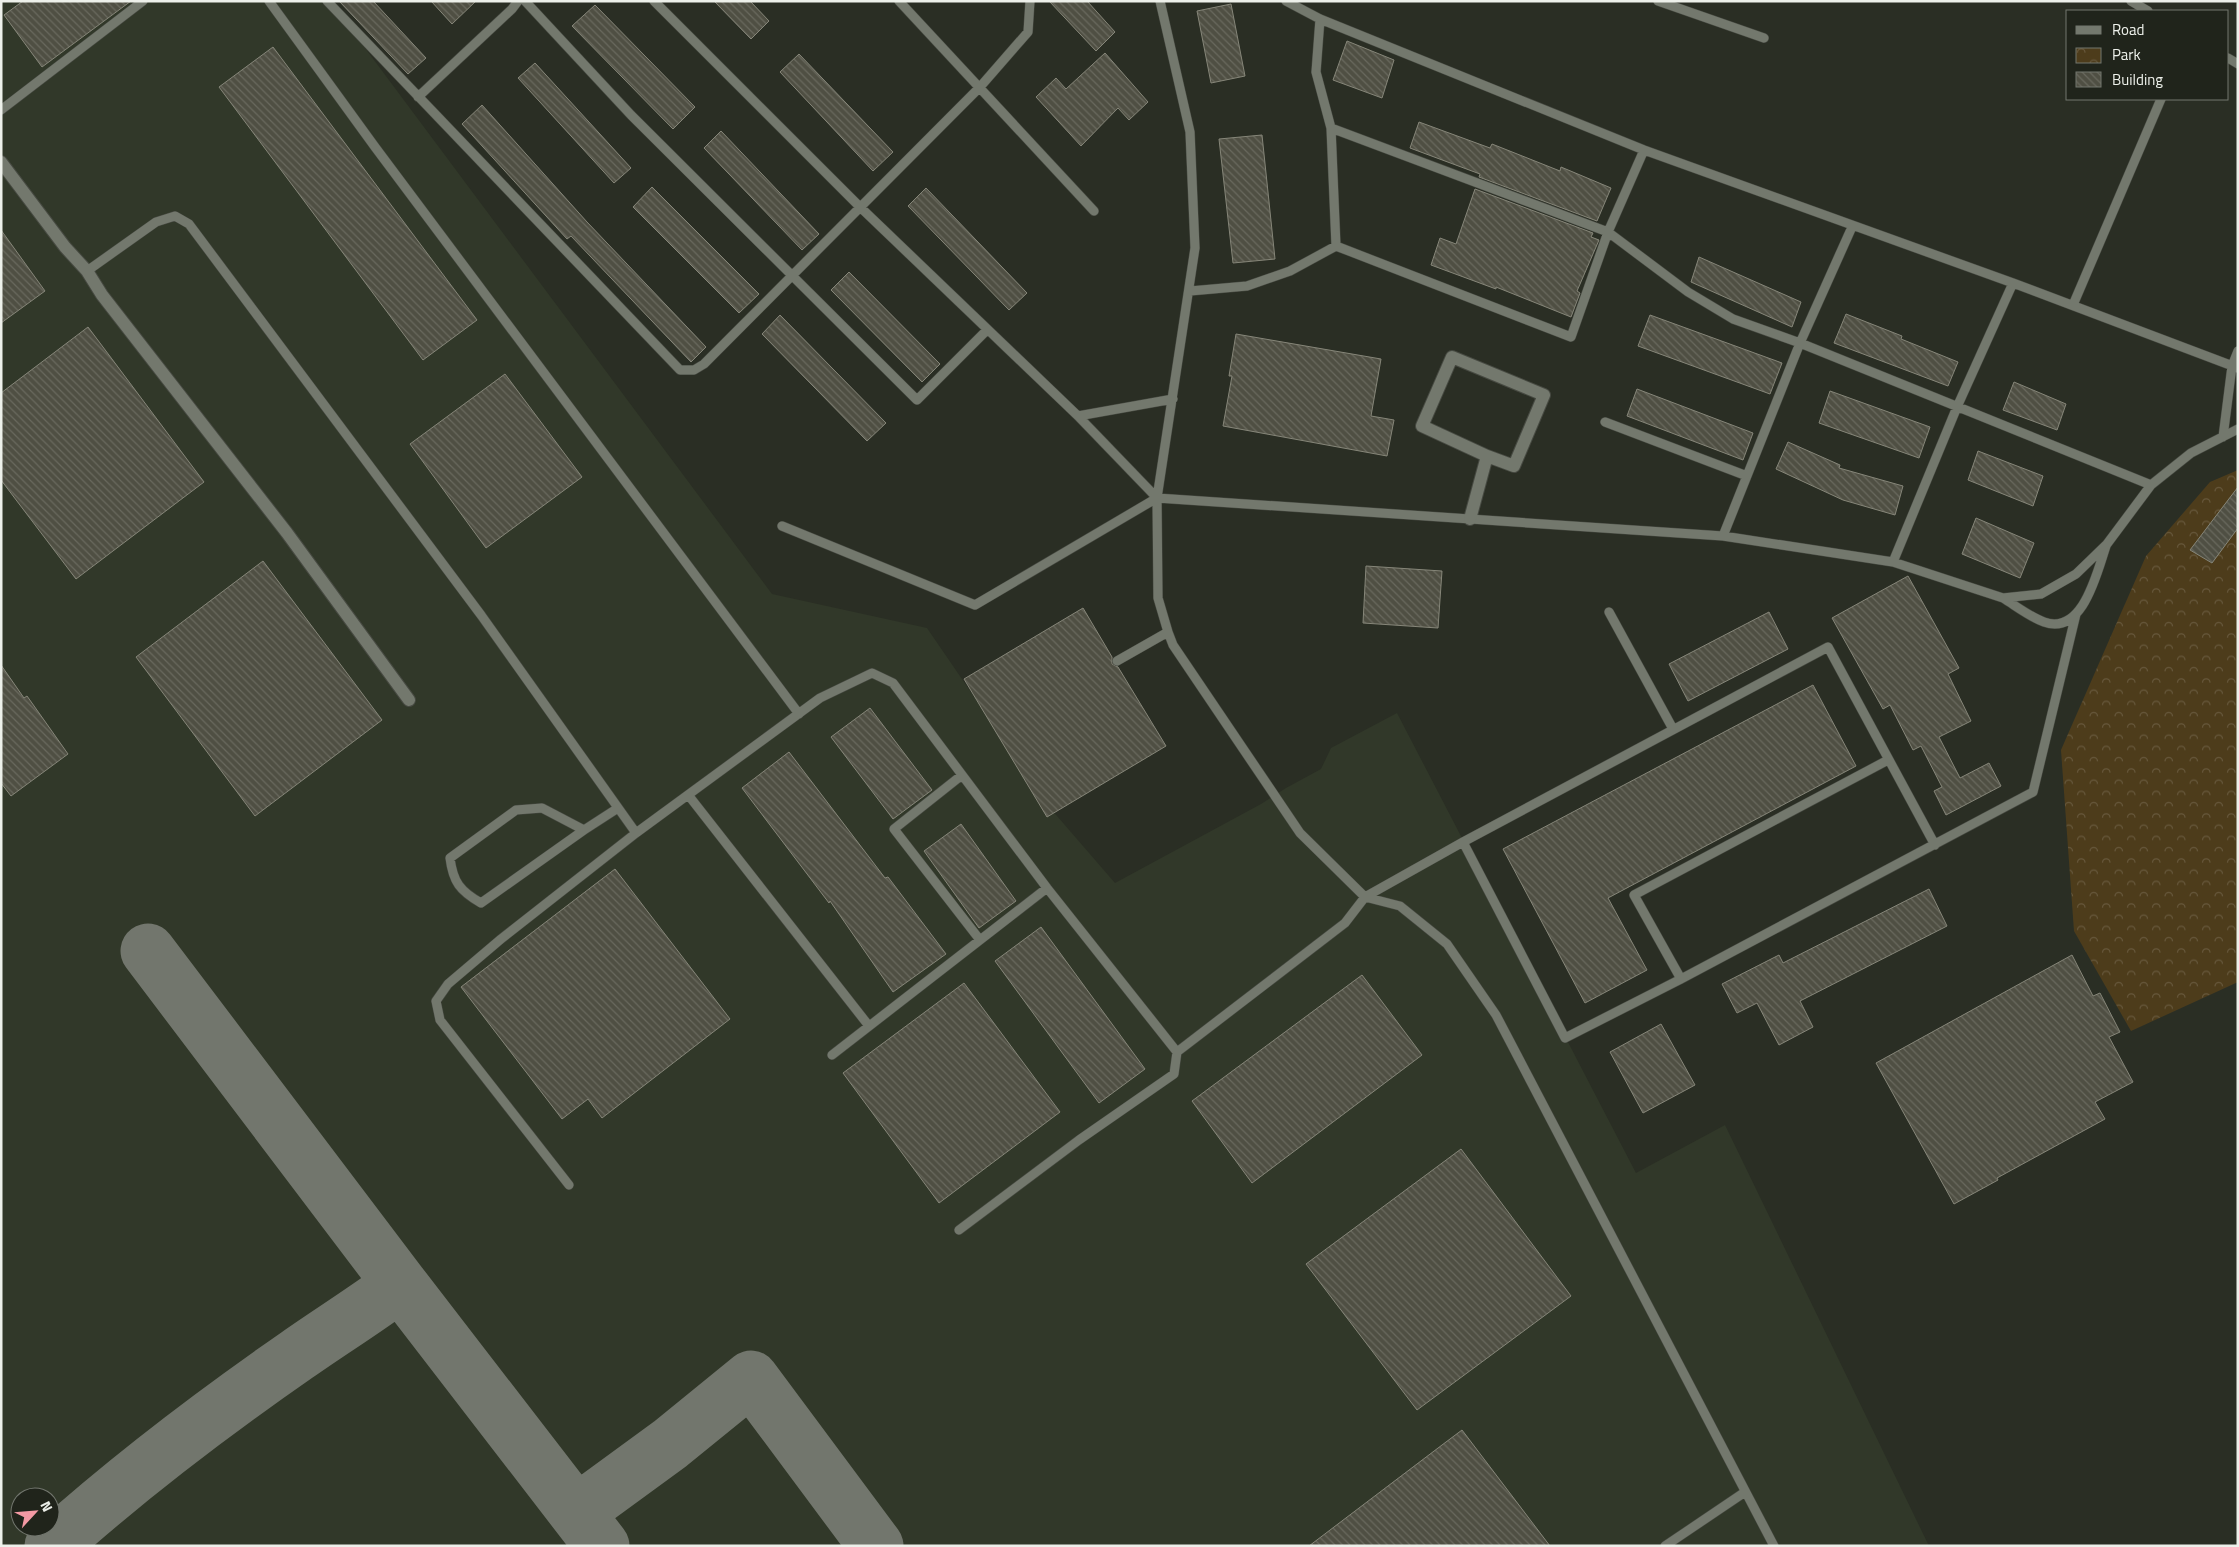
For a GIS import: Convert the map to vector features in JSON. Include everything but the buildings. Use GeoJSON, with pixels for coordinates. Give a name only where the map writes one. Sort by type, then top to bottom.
{"type":"FeatureCollection","features":[{"type":"Feature","properties":{"kind":"street"},"geometry":{"type":"LineString","coordinates":[[1,162],[64,247],[87,271],[102,295],[287,533],[409,700]]}},
{"type":"Feature","properties":{"kind":"street"},"geometry":{"type":"LineString","coordinates":[[1452,357],[1544,395],[1514,466],[1487,456],[1422,426],[1452,357]]}},
{"type":"Feature","properties":{"kind":"street"},"geometry":{"type":"LineString","coordinates":[[1470,519],[1487,456]]}},
{"type":"Feature","properties":{"kind":"lane"},"geometry":{"type":"LineString","coordinates":[[1,110],[144,1]]}},
{"type":"Feature","properties":{"kind":"lane"},"geometry":{"type":"LineString","coordinates":[[268,1],[387,163],[800,714]]}},
{"type":"Feature","properties":{"kind":"lane"},"geometry":{"type":"LineString","coordinates":[[328,1],[680,370],[694,370],[704,364],[980,86],[1028,32],[1030,1]]}},
{"type":"Feature","properties":{"kind":"lane"},"geometry":{"type":"LineString","coordinates":[[418,97],[512,9],[518,1]]}},
{"type":"Feature","properties":{"kind":"lane"},"geometry":{"type":"LineString","coordinates":[[525,1],[631,116],[917,400],[986,330]]}},
{"type":"Feature","properties":{"kind":"lane"},"geometry":{"type":"LineString","coordinates":[[654,1],[859,206],[986,330],[1078,416],[1157,498]]}},
{"type":"Feature","properties":{"kind":"lane"},"geometry":{"type":"LineString","coordinates":[[900,1],[1094,211]]}},
{"type":"Feature","properties":{"kind":"lane"},"geometry":{"type":"LineString","coordinates":[[1160,1],[1190,132],[1196,248],[1174,399],[1157,498],[1158,598],[1173,645],[1300,833],[1364,897],[1400,906],[1447,944],[1496,1015],[1774,1546]]}},
{"type":"Feature","properties":{"kind":"lane"},"geometry":{"type":"LineString","coordinates":[[1286,1],[1320,19],[1644,150],[2073,305],[2235,367]]}},
{"type":"Feature","properties":{"kind":"lane"},"geometry":{"type":"LineString","coordinates":[[1658,1],[1764,38]]}},
{"type":"Feature","properties":{"kind":"lane"},"geometry":{"type":"LineString","coordinates":[[2131,1],[2146,10]]}},
{"type":"Feature","properties":{"kind":"lane"},"geometry":{"type":"LineString","coordinates":[[1320,19],[1316,72],[1331,128],[1336,246]]}},
{"type":"Feature","properties":{"kind":"lane"},"geometry":{"type":"LineString","coordinates":[[2073,305],[2161,100]]}},
{"type":"Feature","properties":{"kind":"lane"},"geometry":{"type":"LineString","coordinates":[[1331,128],[1608,232],[1688,292],[1733,319],[1800,342],[2151,485]]}},
{"type":"Feature","properties":{"kind":"lane"},"geometry":{"type":"LineString","coordinates":[[1190,291],[1247,286],[1290,271],[1336,246],[1572,337],[1608,232],[1644,150]]}},
{"type":"Feature","properties":{"kind":"lane"},"geometry":{"type":"LineString","coordinates":[[87,271],[156,222],[175,216],[189,224],[482,615],[636,833]]}},
{"type":"Feature","properties":{"kind":"lane"},"geometry":{"type":"LineString","coordinates":[[1723,536],[1800,342],[1852,226]]}},
{"type":"Feature","properties":{"kind":"lane"},"geometry":{"type":"LineString","coordinates":[[1893,562],[1957,407],[2013,283]]}},
{"type":"Feature","properties":{"kind":"lane"},"geometry":{"type":"LineString","coordinates":[[2222,436],[2238,351]]}},
{"type":"Feature","properties":{"kind":"lane"},"geometry":{"type":"LineString","coordinates":[[1078,416],[1174,399]]}},
{"type":"Feature","properties":{"kind":"lane"},"geometry":{"type":"LineString","coordinates":[[1605,422],[1747,476]]}},
{"type":"Feature","properties":{"kind":"lane"},"geometry":{"type":"LineString","coordinates":[[2003,598],[2041,594],[2076,574],[2107,544],[2151,485],[2191,453],[2238,429]]}},
{"type":"Feature","properties":{"kind":"lane"},"geometry":{"type":"LineString","coordinates":[[782,526],[975,605],[1157,498],[1723,536],[1893,562],[2003,598],[2044,622],[2061,623],[2076,614],[2086,603],[2107,544]]}},
{"type":"Feature","properties":{"kind":"lane"},"geometry":{"type":"LineString","coordinates":[[1609,612],[1673,729]]}},
{"type":"Feature","properties":{"kind":"lane"},"geometry":{"type":"LineString","coordinates":[[1463,842],[1565,1038],[1681,979],[2033,792],[2076,614]]}},
{"type":"Feature","properties":{"kind":"lane"},"geometry":{"type":"LineString","coordinates":[[1117,661],[1168,632]]}},
{"type":"Feature","properties":{"kind":"lane"},"geometry":{"type":"LineString","coordinates":[[959,1230],[1079,1140],[1174,1074],[1177,1052],[1346,923],[1364,897],[1828,646],[1935,845]]}},
{"type":"Feature","properties":{"kind":"lane"},"geometry":{"type":"LineString","coordinates":[[569,1185],[440,1020],[436,1001],[448,984],[501,939],[636,833],[689,796],[820,698],[872,673],[893,683],[1047,888],[1177,1052]]}},
{"type":"Feature","properties":{"kind":"lane"},"geometry":{"type":"LineString","coordinates":[[1681,979],[1634,895],[1888,760]]}},
{"type":"Feature","properties":{"kind":"lane"},"geometry":{"type":"LineString","coordinates":[[962,775],[894,829],[980,940]]}},
{"type":"Feature","properties":{"kind":"lane"},"geometry":{"type":"LineString","coordinates":[[689,796],[869,1026]]}},
{"type":"Feature","properties":{"kind":"lane"},"geometry":{"type":"LineString","coordinates":[[584,830],[542,808],[516,810],[450,858],[452,875],[465,894],[481,903],[618,808]]}},
{"type":"Feature","properties":{"kind":"lane"},"geometry":{"type":"LineString","coordinates":[[832,1055],[1047,888]]}},
{"type":"Feature","properties":{"kind":"lane"},"geometry":{"type":"LineString","coordinates":[[1665,1546],[1745,1492]]}},
{"type":"Feature","properties":{"kind":"shaded area"},"geometry":{"type":"Polygon","coordinates":[[[1,1],[330,1],[772,594],[927,628],[1051,809],[1115,883],[1261,804],[1321,769],[1331,748],[1397,713],[1636,1173],[1725,1125],[1929,1546],[1,1546],[1,1]]]}},
{"type":"Feature","properties":{"kind":"green space"},"geometry":{"type":"Polygon","coordinates":[[[2238,470],[2238,982],[2131,1031],[2074,931],[2061,750],[2146,556],[2210,482],[2238,470]]]}},
{"type":"Feature","properties":{"kind":"taxiway"},"geometry":{"type":"LineString","coordinates":[[148,951],[400,1284],[602,1546]]}},
{"type":"Feature","properties":{"kind":"taxiway"},"geometry":{"type":"LineString","coordinates":[[52,1546],[111,1495],[202,1423],[400,1284]]}},
{"type":"Feature","properties":{"kind":"taxiway"},"geometry":{"type":"LineString","coordinates":[[577,1512],[670,1444],[751,1378],[876,1546]]}}]}
